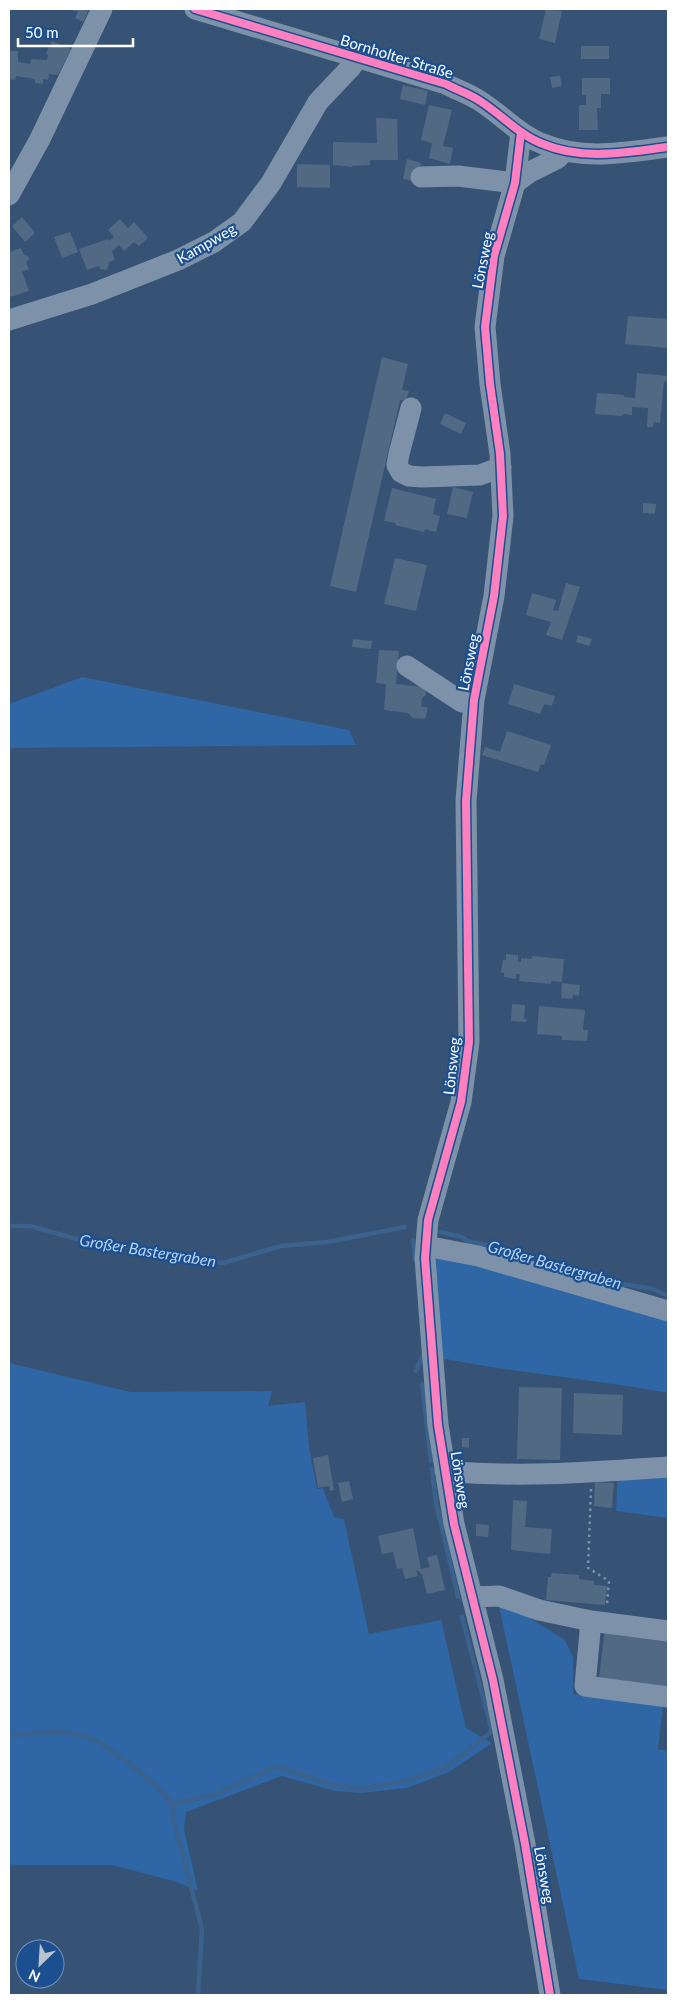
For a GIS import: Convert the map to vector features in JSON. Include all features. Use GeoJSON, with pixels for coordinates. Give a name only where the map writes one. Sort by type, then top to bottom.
{"type":"FeatureCollection","features":[{"type":"Feature","properties":{"kind":"street"},"geometry":{"type":"LineString","coordinates":[[9,195],[40,139],[102,9]]}},
{"type":"Feature","properties":{"kind":"street","name":"Bornholter Straße"},"geometry":{"type":"LineString","coordinates":[[195,9],[446,84],[480,100],[521,132],[543,144],[564,151],[583,155],[668,147]]}},
{"type":"Feature","properties":{"kind":"street","name":"Kampweg"},"geometry":{"type":"LineString","coordinates":[[9,320],[92,294],[178,260],[214,242],[242,222],[271,183],[318,102],[352,66],[355,58]]}},
{"type":"Feature","properties":{"kind":"street","name":"Lönsweg"},"geometry":{"type":"LineString","coordinates":[[521,132],[514,183],[494,256],[485,327],[490,384],[501,467],[503,516],[494,596],[474,700],[466,801],[469,1042],[461,1102],[428,1220],[425,1258],[438,1426],[445,1471],[454,1524],[493,1680],[524,1835],[550,1995]]}},
{"type":"Feature","properties":{"kind":"street"},"geometry":{"type":"LineString","coordinates":[[421,177],[458,176],[514,183],[530,172],[558,158],[564,151]]}},
{"type":"Feature","properties":{"kind":"street"},"geometry":{"type":"LineString","coordinates":[[411,408],[397,465],[401,472],[409,476],[422,477],[480,474],[501,467]]}},
{"type":"Feature","properties":{"kind":"street"},"geometry":{"type":"LineString","coordinates":[[407,666],[462,702],[474,700]]}},
{"type":"Feature","properties":{"kind":"street"},"geometry":{"type":"LineString","coordinates":[[426,1246],[478,1256],[668,1311]]}},
{"type":"Feature","properties":{"kind":"street"},"geometry":{"type":"LineString","coordinates":[[445,1471],[479,1474],[592,1472],[668,1467]]}},
{"type":"Feature","properties":{"kind":"street"},"geometry":{"type":"LineString","coordinates":[[472,1598],[499,1596],[539,1610],[591,1622],[668,1632]]}},
{"type":"Feature","properties":{"kind":"street"},"geometry":{"type":"LineString","coordinates":[[591,1622],[585,1686],[668,1697]]}},
{"type":"Feature","properties":{"kind":"path"},"geometry":{"type":"LineString","coordinates":[[591,1622],[607,1607],[609,1581],[588,1568],[592,1472]]}},
{"type":"Feature","properties":{"kind":"shaded area"},"geometry":{"type":"Polygon","coordinates":[[[82,677],[349,730],[356,745],[9,748],[9,704],[82,677]]]}},
{"type":"Feature","properties":{"kind":"shaded area"},"geometry":{"type":"Polygon","coordinates":[[[456,1256],[668,1316],[668,1393],[440,1358],[431,1257],[456,1256]]]}},
{"type":"Feature","properties":{"kind":"shaded area"},"geometry":{"type":"Polygon","coordinates":[[[9,1363],[131,1392],[272,1391],[268,1406],[305,1402],[309,1447],[317,1489],[323,1488],[334,1517],[344,1519],[369,1634],[441,1620],[466,1728],[492,1743],[449,1772],[407,1788],[362,1793],[335,1791],[282,1776],[186,1812],[184,1829],[198,1891],[177,1882],[112,1865],[9,1865],[9,1363]]]}},
{"type":"Feature","properties":{"kind":"shaded area"},"geometry":{"type":"Polygon","coordinates":[[[668,1471],[668,1518],[616,1511],[618,1473],[668,1471]]]}},
{"type":"Feature","properties":{"kind":"shaded area"},"geometry":{"type":"Polygon","coordinates":[[[504,1602],[565,1640],[573,1657],[573,1694],[663,1705],[658,1749],[668,1751],[668,1990],[579,1979],[499,1606],[504,1602]]]}},
{"type":"Feature","properties":{"kind":"building"},"geometry":{"type":"Polygon","coordinates":[[[70,9],[89,9],[83,22],[75,18],[78,12],[70,9]]]}},
{"type":"Feature","properties":{"kind":"building"},"geometry":{"type":"Polygon","coordinates":[[[546,9],[562,11],[555,43],[539,39],[546,9]]]}},
{"type":"Feature","properties":{"kind":"building"},"geometry":{"type":"Polygon","coordinates":[[[52,41],[71,49],[58,75],[49,74],[48,80],[43,79],[43,84],[35,83],[35,79],[16,76],[15,80],[9,79],[9,51],[18,51],[18,62],[30,64],[31,59],[47,60],[48,55],[46,53],[52,41]]]}},
{"type":"Feature","properties":{"kind":"building"},"geometry":{"type":"Polygon","coordinates":[[[581,46],[609,46],[609,59],[581,59],[581,46]]]}},
{"type":"Feature","properties":{"kind":"building"},"geometry":{"type":"Polygon","coordinates":[[[560,76],[562,86],[552,88],[550,77],[560,76]]]}},
{"type":"Feature","properties":{"kind":"building"},"geometry":{"type":"Polygon","coordinates":[[[582,78],[610,78],[610,94],[601,94],[601,108],[597,108],[598,130],[579,130],[579,105],[586,105],[586,95],[582,95],[582,78]]]}},
{"type":"Feature","properties":{"kind":"building"},"geometry":{"type":"Polygon","coordinates":[[[403,85],[428,91],[425,105],[400,99],[403,85]]]}},
{"type":"Feature","properties":{"kind":"building"},"geometry":{"type":"Polygon","coordinates":[[[429,105],[452,110],[443,146],[453,148],[450,164],[429,158],[432,143],[421,140],[429,105]]]}},
{"type":"Feature","properties":{"kind":"building"},"geometry":{"type":"Polygon","coordinates":[[[376,118],[397,119],[398,160],[370,160],[370,165],[352,167],[333,165],[333,142],[377,143],[376,118]]]}},
{"type":"Feature","properties":{"kind":"building"},"geometry":{"type":"Polygon","coordinates":[[[407,159],[421,163],[416,182],[403,179],[407,159]]]}},
{"type":"Feature","properties":{"kind":"building"},"geometry":{"type":"Polygon","coordinates":[[[297,164],[330,165],[330,188],[297,187],[297,164]]]}},
{"type":"Feature","properties":{"kind":"building"},"geometry":{"type":"Polygon","coordinates":[[[22,217],[35,233],[25,242],[12,226],[22,217]]]}},
{"type":"Feature","properties":{"kind":"building"},"geometry":{"type":"Polygon","coordinates":[[[120,219],[128,228],[134,222],[148,238],[139,246],[134,242],[124,251],[119,245],[112,251],[115,260],[109,262],[107,270],[100,269],[99,266],[87,270],[79,249],[108,239],[109,241],[114,237],[108,230],[120,219]]]}},
{"type":"Feature","properties":{"kind":"building"},"geometry":{"type":"Polygon","coordinates":[[[70,232],[78,252],[62,258],[54,237],[70,232]]]}},
{"type":"Feature","properties":{"kind":"building"},"geometry":{"type":"Polygon","coordinates":[[[21,248],[24,255],[28,256],[29,259],[26,262],[29,269],[22,272],[29,291],[10,297],[9,252],[21,248]]]}},
{"type":"Feature","properties":{"kind":"building"},"geometry":{"type":"Polygon","coordinates":[[[628,316],[668,319],[668,348],[625,344],[628,316]]]}},
{"type":"Feature","properties":{"kind":"building"},"geometry":{"type":"Polygon","coordinates":[[[382,357],[408,364],[402,390],[409,391],[406,401],[400,400],[356,592],[330,586],[382,357]]]}},
{"type":"Feature","properties":{"kind":"building"},"geometry":{"type":"Polygon","coordinates":[[[637,373],[668,376],[668,382],[664,381],[660,423],[654,422],[653,427],[647,427],[648,408],[632,407],[632,415],[595,414],[597,393],[624,395],[624,397],[635,398],[637,373]]]}},
{"type":"Feature","properties":{"kind":"building"},"geometry":{"type":"Polygon","coordinates":[[[445,413],[466,423],[461,434],[440,424],[445,413]]]}},
{"type":"Feature","properties":{"kind":"building"},"geometry":{"type":"Polygon","coordinates":[[[453,487],[473,492],[467,518],[447,514],[453,487]]]}},
{"type":"Feature","properties":{"kind":"building"},"geometry":{"type":"Polygon","coordinates":[[[392,488],[436,499],[433,514],[440,516],[436,532],[425,529],[424,532],[384,521],[392,488]]]}},
{"type":"Feature","properties":{"kind":"building"},"geometry":{"type":"Polygon","coordinates":[[[643,503],[656,504],[655,514],[643,513],[643,503]]]}},
{"type":"Feature","properties":{"kind":"building"},"geometry":{"type":"Polygon","coordinates":[[[395,558],[427,565],[416,611],[384,604],[395,558]]]}},
{"type":"Feature","properties":{"kind":"building"},"geometry":{"type":"Polygon","coordinates":[[[566,583],[580,587],[562,640],[546,635],[551,622],[526,615],[532,593],[556,600],[553,610],[558,611],[566,583]]]}},
{"type":"Feature","properties":{"kind":"building"},"geometry":{"type":"Polygon","coordinates":[[[578,635],[592,639],[589,646],[576,642],[578,635]]]}},
{"type":"Feature","properties":{"kind":"building"},"geometry":{"type":"Polygon","coordinates":[[[353,639],[372,641],[371,649],[352,647],[353,639]]]}},
{"type":"Feature","properties":{"kind":"building"},"geometry":{"type":"Polygon","coordinates":[[[379,650],[399,651],[396,684],[423,687],[426,690],[421,706],[428,708],[425,719],[413,718],[408,713],[384,710],[386,684],[376,683],[379,650]]]}},
{"type":"Feature","properties":{"kind":"building"},"geometry":{"type":"Polygon","coordinates":[[[514,684],[555,696],[552,706],[544,704],[540,714],[508,704],[514,684]]]}},
{"type":"Feature","properties":{"kind":"building"},"geometry":{"type":"Polygon","coordinates":[[[507,731],[551,745],[544,765],[541,764],[538,772],[482,755],[485,747],[500,752],[507,731]]]}},
{"type":"Feature","properties":{"kind":"building"},"geometry":{"type":"Polygon","coordinates":[[[506,954],[518,955],[518,962],[521,962],[521,958],[532,959],[532,956],[564,959],[562,982],[551,981],[551,984],[519,981],[520,974],[516,974],[516,979],[504,977],[504,973],[501,972],[503,960],[506,960],[506,954]]]}},
{"type":"Feature","properties":{"kind":"building"},"geometry":{"type":"Polygon","coordinates":[[[562,983],[580,985],[579,996],[573,995],[572,999],[561,998],[562,983]]]}},
{"type":"Feature","properties":{"kind":"building"},"geometry":{"type":"Polygon","coordinates":[[[512,1004],[525,1005],[524,1019],[527,1019],[526,1022],[511,1021],[512,1004]]]}},
{"type":"Feature","properties":{"kind":"building"},"geometry":{"type":"Polygon","coordinates":[[[539,1006],[585,1010],[583,1030],[588,1030],[587,1041],[562,1040],[562,1036],[537,1034],[539,1006]]]}},
{"type":"Feature","properties":{"kind":"building"},"geometry":{"type":"Polygon","coordinates":[[[519,1387],[562,1388],[560,1460],[517,1459],[519,1387]]]}},
{"type":"Feature","properties":{"kind":"building"},"geometry":{"type":"Polygon","coordinates":[[[574,1393],[623,1395],[622,1435],[573,1433],[574,1393]]]}},
{"type":"Feature","properties":{"kind":"building"},"geometry":{"type":"Polygon","coordinates":[[[462,1438],[469,1438],[469,1448],[462,1447],[462,1438]]]}},
{"type":"Feature","properties":{"kind":"building"},"geometry":{"type":"Polygon","coordinates":[[[328,1455],[334,1490],[330,1491],[329,1486],[318,1488],[313,1458],[328,1455]]]}},
{"type":"Feature","properties":{"kind":"building"},"geometry":{"type":"Polygon","coordinates":[[[349,1481],[353,1499],[342,1502],[338,1483],[349,1481]]]}},
{"type":"Feature","properties":{"kind":"building"},"geometry":{"type":"Polygon","coordinates":[[[595,1482],[614,1483],[612,1508],[594,1506],[595,1482]]]}},
{"type":"Feature","properties":{"kind":"building"},"geometry":{"type":"Polygon","coordinates":[[[513,1500],[527,1501],[525,1527],[552,1529],[550,1554],[511,1550],[513,1500]]]}},
{"type":"Feature","properties":{"kind":"building"},"geometry":{"type":"Polygon","coordinates":[[[476,1524],[489,1525],[488,1537],[476,1536],[476,1524]]]}},
{"type":"Feature","properties":{"kind":"building"},"geometry":{"type":"Polygon","coordinates":[[[413,1528],[421,1569],[430,1567],[427,1557],[437,1555],[445,1590],[427,1594],[422,1574],[416,1570],[418,1576],[405,1579],[402,1568],[397,1569],[393,1552],[382,1554],[378,1536],[413,1528]]]}},
{"type":"Feature","properties":{"kind":"building"},"geometry":{"type":"Polygon","coordinates":[[[552,1573],[579,1575],[579,1579],[594,1581],[594,1585],[607,1586],[605,1605],[546,1600],[548,1577],[551,1577],[552,1573]]]}},
{"type":"Feature","properties":{"kind":"building"},"geometry":{"type":"Polygon","coordinates":[[[605,1628],[668,1636],[668,1687],[599,1678],[605,1628]]]}},
{"type":"Feature","properties":{"kind":"waterway","name":"Großer Bastergraben"},"geometry":{"type":"LineString","coordinates":[[9,1226],[30,1226],[98,1245],[145,1248],[223,1263],[281,1246],[327,1242],[405,1227]]}},
{"type":"Feature","properties":{"kind":"waterway","name":"Großer Bastergraben"},"geometry":{"type":"LineString","coordinates":[[441,1232],[462,1237],[467,1241],[512,1250],[617,1283],[653,1289],[668,1296]]}},
{"type":"Feature","properties":{"kind":"waterway"},"geometry":{"type":"LineString","coordinates":[[413,1240],[415,1259]]}},
{"type":"Feature","properties":{"kind":"waterway"},"geometry":{"type":"LineString","coordinates":[[416,1371],[424,1352]]}},
{"type":"Feature","properties":{"kind":"waterway"},"geometry":{"type":"LineString","coordinates":[[422,1384],[431,1461]]}},
{"type":"Feature","properties":{"kind":"waterway"},"geometry":{"type":"LineString","coordinates":[[432,1469],[436,1503],[458,1597]]}},
{"type":"Feature","properties":{"kind":"waterway"},"geometry":{"type":"LineString","coordinates":[[171,1804],[217,1794],[271,1769],[280,1767],[335,1786],[362,1789],[406,1781],[445,1768],[490,1733],[491,1728],[462,1617]]}},
{"type":"Feature","properties":{"kind":"waterway"},"geometry":{"type":"LineString","coordinates":[[9,1735],[46,1732],[82,1735],[103,1745],[130,1764],[155,1785],[171,1803],[173,1818],[202,1929],[198,1995]]}},
{"type":"Feature","properties":{"kind":"cycle path"},"geometry":{"type":"LineString","coordinates":[[195,9],[446,84],[488,106],[534,140],[558,149],[589,154],[605,154],[668,147]]}},
{"type":"Feature","properties":{"kind":"cycle path"},"geometry":{"type":"LineString","coordinates":[[521,132],[515,183],[494,256],[485,327],[490,384],[500,454],[503,516],[494,596],[474,700],[466,801],[469,1042],[461,1102],[428,1220],[425,1258],[438,1425],[454,1524],[493,1680],[525,1844],[550,1995]]}}]}
